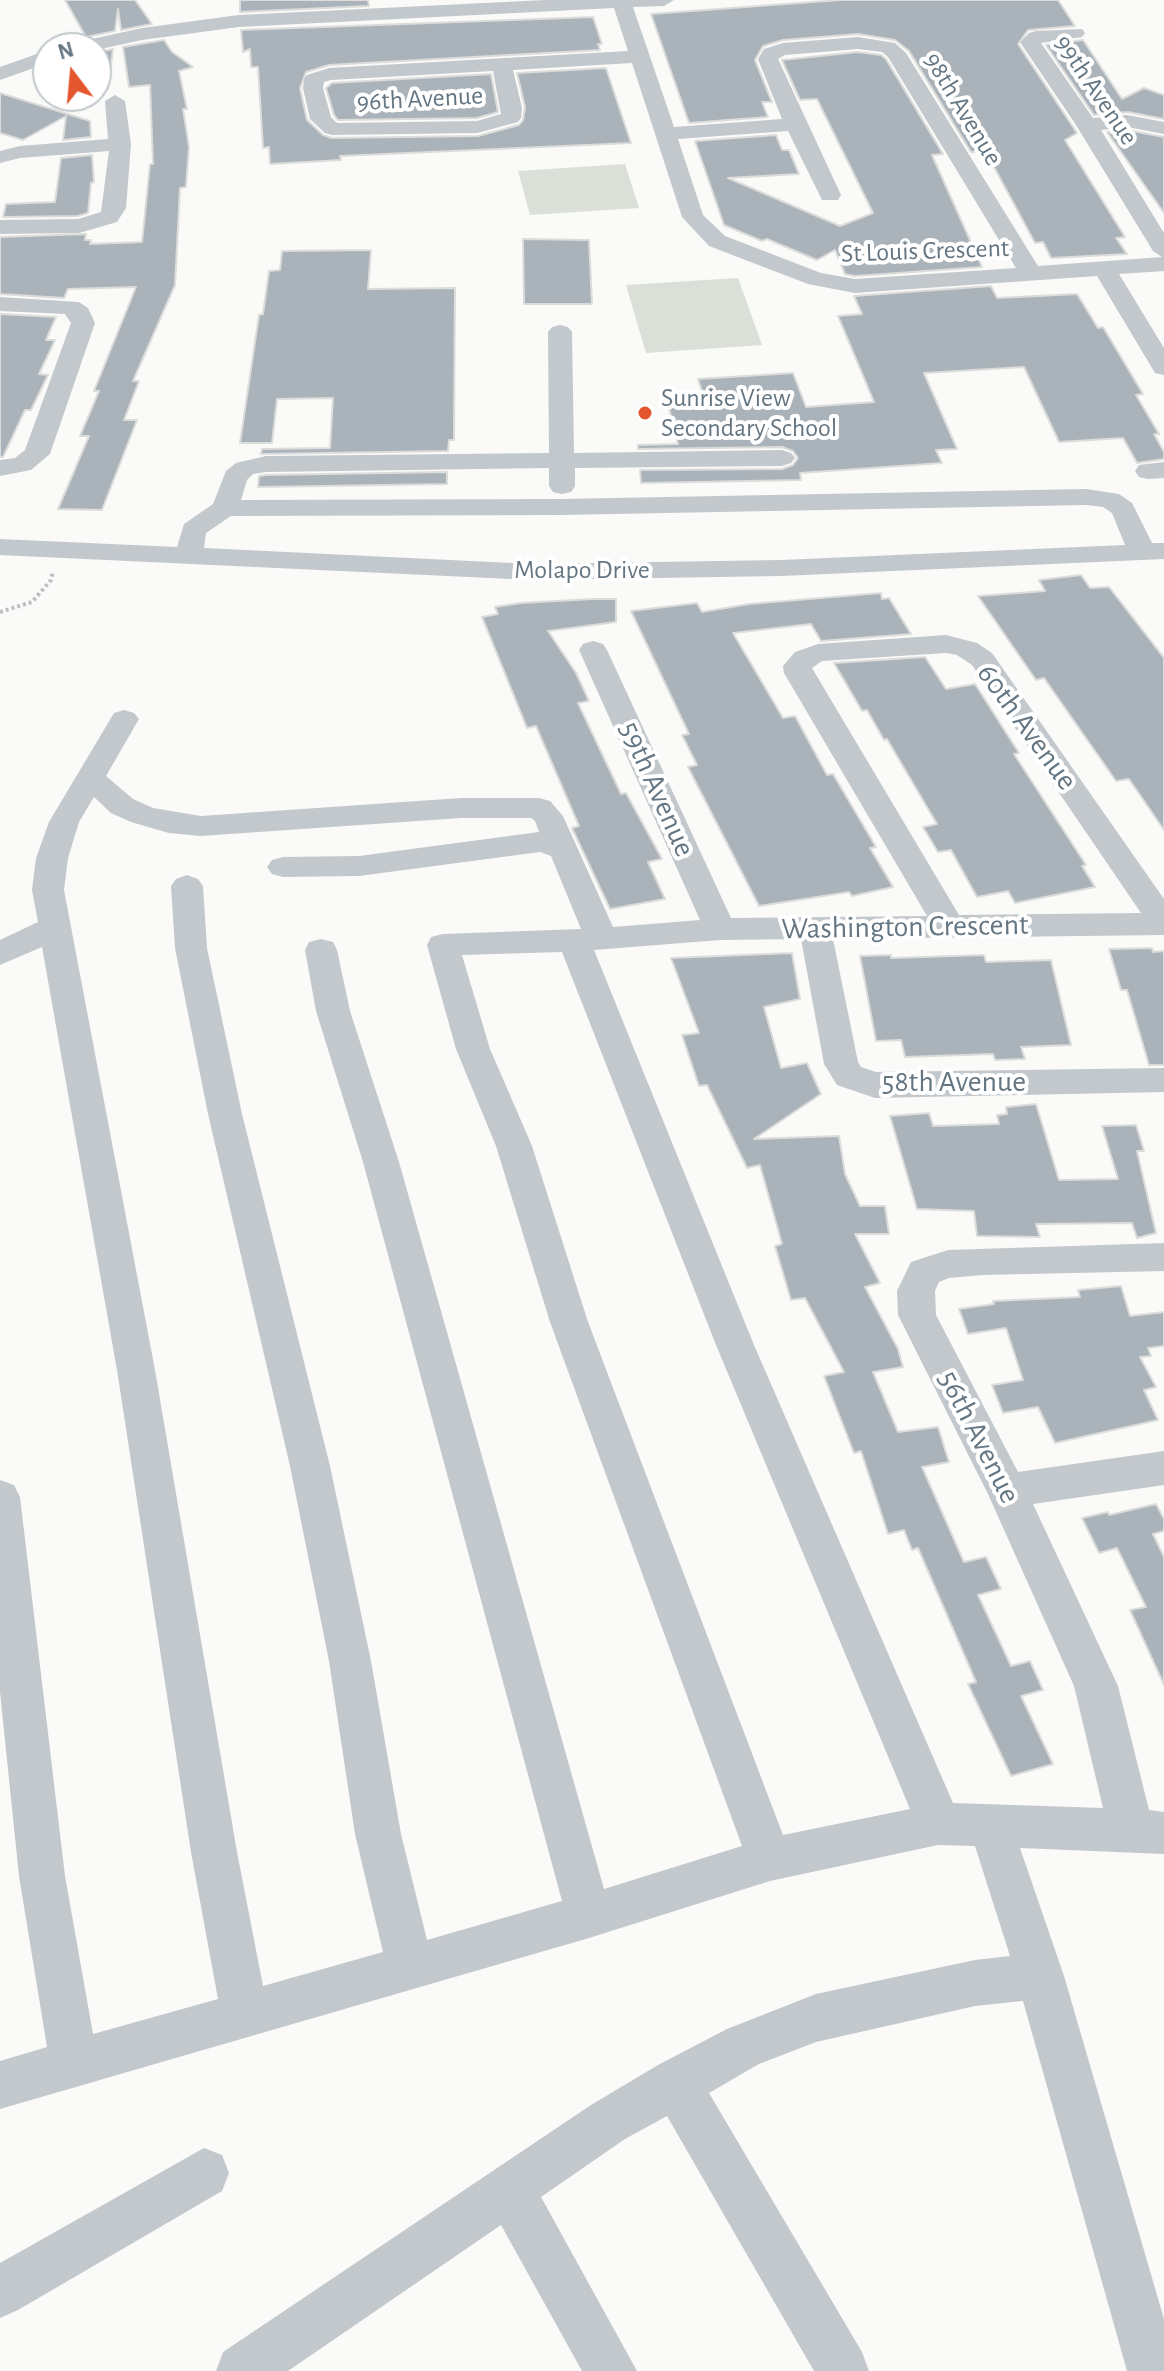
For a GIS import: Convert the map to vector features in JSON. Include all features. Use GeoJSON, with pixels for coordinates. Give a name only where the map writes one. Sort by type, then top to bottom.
{"type":"FeatureCollection","features":[{"type":"Feature","properties":{"kind":"street"},"geometry":{"type":"LineString","coordinates":[[112,41],[239,21],[432,5],[664,0]]}},
{"type":"Feature","properties":{"kind":"street","name":"St Louis Crescent"},"geometry":{"type":"LineString","coordinates":[[622,2],[693,217],[717,241],[802,274],[855,286],[1164,264]]}},
{"type":"Feature","properties":{"kind":"street","name":"99th Avenue"},"geometry":{"type":"LineString","coordinates":[[1075,33],[1036,37],[1030,42],[1087,125],[1164,251]]}},
{"type":"Feature","properties":{"kind":"street","name":"98th Avenue"},"geometry":{"type":"LineString","coordinates":[[830,195],[768,65],[771,53],[783,49],[858,43],[888,47],[896,53],[1031,274]]}},
{"type":"Feature","properties":{"kind":"street"},"geometry":{"type":"LineString","coordinates":[[0,52],[23,64]]}},
{"type":"Feature","properties":{"kind":"street","name":"96th Avenue"},"geometry":{"type":"LineString","coordinates":[[502,66],[512,108],[511,118],[477,127],[332,129],[321,119],[313,88],[314,79],[329,74],[638,57]]}},
{"type":"Feature","properties":{"kind":"street"},"geometry":{"type":"LineString","coordinates":[[0,74],[32,61]]}},
{"type":"Feature","properties":{"kind":"street"},"geometry":{"type":"LineString","coordinates":[[0,227],[79,226],[109,217],[115,208],[120,144],[115,101]]}},
{"type":"Feature","properties":{"kind":"street"},"geometry":{"type":"LineString","coordinates":[[1087,125],[1127,121],[1164,128]]}},
{"type":"Feature","properties":{"kind":"street"},"geometry":{"type":"LineString","coordinates":[[666,134],[795,124]]}},
{"type":"Feature","properties":{"kind":"street"},"geometry":{"type":"LineString","coordinates":[[0,157],[20,152],[120,144]]}},
{"type":"Feature","properties":{"kind":"street"},"geometry":{"type":"LineString","coordinates":[[1105,270],[1164,368]]}},
{"type":"Feature","properties":{"kind":"street"},"geometry":{"type":"LineString","coordinates":[[0,304],[71,307],[80,313],[83,323],[37,454],[22,465],[0,468]]}},
{"type":"Feature","properties":{"kind":"street"},"geometry":{"type":"LineString","coordinates":[[560,332],[561,507]]}},
{"type":"Feature","properties":{"kind":"street"},"geometry":{"type":"LineString","coordinates":[[225,508],[235,477],[245,468],[266,464],[782,458]]}},
{"type":"Feature","properties":{"kind":"street"},"geometry":{"type":"LineString","coordinates":[[189,556],[193,530],[225,508],[561,507],[1086,497],[1110,500],[1123,509],[1153,551]]}},
{"type":"Feature","properties":{"kind":"street","name":"Molapo Drive"},"geometry":{"type":"LineString","coordinates":[[0,547],[532,572],[781,568],[1153,551]]}},
{"type":"Feature","properties":{"kind":"street","name":"60th Avenue"},"geometry":{"type":"LineString","coordinates":[[949,925],[798,673],[797,666],[805,658],[818,653],[946,644],[967,649],[982,659],[1164,924]]}},
{"type":"Feature","properties":{"kind":"street","name":"59th Avenue"},"geometry":{"type":"LineString","coordinates":[[593,650],[720,929]]}},
{"type":"Feature","properties":{"kind":"street"},"geometry":{"type":"LineString","coordinates":[[124,719],[64,822],[52,858],[48,890],[136,1370],[214,1852],[245,2015]]}},
{"type":"Feature","properties":{"kind":"street"},"geometry":{"type":"LineString","coordinates":[[91,779],[122,806],[142,815],[169,823],[201,826],[461,808],[539,808],[548,816],[577,877],[588,940],[735,1345],[915,1762],[938,1824]]}},
{"type":"Feature","properties":{"kind":"street"},"geometry":{"type":"LineString","coordinates":[[283,867],[371,865],[540,842],[561,847]]}},
{"type":"Feature","properties":{"kind":"street"},"geometry":{"type":"LineString","coordinates":[[187,886],[191,948],[225,1114],[310,1466],[350,1661],[378,1834],[410,1968]]}},
{"type":"Feature","properties":{"kind":"street","name":"Washington Crescent"},"geometry":{"type":"LineString","coordinates":[[770,1859],[569,1322],[514,1146],[473,1049],[443,945],[647,937],[720,929],[1164,924]]}},
{"type":"Feature","properties":{"kind":"street"},"geometry":{"type":"LineString","coordinates":[[0,954],[53,928]]}},
{"type":"Feature","properties":{"kind":"street","name":"58th Avenue"},"geometry":{"type":"LineString","coordinates":[[815,929],[841,1064],[849,1076],[875,1085],[1164,1080]]}},
{"type":"Feature","properties":{"kind":"street"},"geometry":{"type":"LineString","coordinates":[[321,950],[333,1011],[381,1162],[589,1916]]}},
{"type":"Feature","properties":{"kind":"street","name":"56th Avenue"},"geometry":{"type":"LineString","coordinates":[[1147,1831],[1096,1686],[1007,1491],[917,1315],[916,1291],[924,1272],[948,1264],[1164,1257]]}},
{"type":"Feature","properties":{"kind":"street"},"geometry":{"type":"LineString","coordinates":[[1007,1491],[1164,1468]]}},
{"type":"Feature","properties":{"kind":"street"},"geometry":{"type":"LineString","coordinates":[[0,1497],[42,1876],[74,2063]]}},
{"type":"Feature","properties":{"kind":"street"},"geometry":{"type":"LineString","coordinates":[[0,2085],[589,1916],[770,1859],[938,1824],[1147,1831]]}},
{"type":"Feature","properties":{"kind":"street"},"geometry":{"type":"LineString","coordinates":[[991,1827],[1040,1976],[1153,2371]]}},
{"type":"Feature","properties":{"kind":"street"},"geometry":{"type":"LineString","coordinates":[[242,2371],[608,2122],[744,2046],[816,2018],[975,1983],[1040,1976]]}},
{"type":"Feature","properties":{"kind":"street"},"geometry":{"type":"LineString","coordinates":[[675,2082],[843,2371]]}},
{"type":"Feature","properties":{"kind":"street"},"geometry":{"type":"LineString","coordinates":[[0,2292],[204,2173]]}},
{"type":"Feature","properties":{"kind":"street"},"geometry":{"type":"LineString","coordinates":[[508,2189],[611,2371]]}},
{"type":"Feature","properties":{"kind":"path"},"geometry":{"type":"LineString","coordinates":[[0,612],[32,602],[51,580],[57,550]]}},
{"type":"Feature","properties":{"kind":"shaded area"},"geometry":{"type":"Polygon","coordinates":[[[625,164],[639,208],[530,215],[518,171],[625,164]]]}},
{"type":"Feature","properties":{"kind":"shaded area"},"geometry":{"type":"Polygon","coordinates":[[[738,278],[762,345],[646,353],[626,285],[738,278]]]}},
{"type":"Feature","properties":{"kind":"building"},"geometry":{"type":"Polygon","coordinates":[[[65,0],[135,0],[152,24],[121,30],[118,9],[115,31],[83,32],[65,0]]]}},
{"type":"Feature","properties":{"kind":"building"},"geometry":{"type":"Polygon","coordinates":[[[240,0],[368,0],[369,6],[240,12],[240,0]]]}},
{"type":"Feature","properties":{"kind":"building"},"geometry":{"type":"Polygon","coordinates":[[[840,0],[1058,0],[1075,26],[1028,30],[1018,44],[1077,133],[1065,140],[1125,237],[1116,238],[1127,254],[1051,258],[1043,242],[1035,243],[986,152],[971,152],[909,51],[895,40],[858,34],[783,40],[763,46],[755,60],[772,102],[762,102],[768,117],[689,123],[651,14],[840,0]]]}},
{"type":"Feature","properties":{"kind":"building"},"geometry":{"type":"Polygon","coordinates":[[[593,17],[602,44],[598,44],[600,50],[329,65],[306,72],[300,88],[307,120],[323,135],[332,138],[478,136],[519,125],[523,120],[525,107],[517,73],[606,68],[631,143],[340,156],[341,160],[270,164],[269,147],[263,148],[258,67],[251,67],[250,49],[243,52],[241,30],[593,17]]]}},
{"type":"Feature","properties":{"kind":"building"},"geometry":{"type":"Polygon","coordinates":[[[164,40],[172,52],[193,67],[179,71],[187,109],[183,109],[189,147],[186,187],[180,188],[175,285],[133,381],[139,381],[124,420],[137,420],[102,510],[58,509],[89,436],[80,436],[99,391],[94,391],[136,287],[68,289],[64,298],[0,294],[0,237],[86,234],[85,240],[91,240],[90,244],[142,242],[150,164],[153,164],[150,85],[129,87],[123,47],[164,40]]]}},
{"type":"Feature","properties":{"kind":"building"},"geometry":{"type":"Polygon","coordinates":[[[1083,40],[1122,99],[1144,88],[1164,95],[1164,119],[1128,112],[1094,115],[1046,45],[1083,40]]]}},
{"type":"Feature","properties":{"kind":"building"},"geometry":{"type":"Polygon","coordinates":[[[858,52],[881,55],[886,59],[943,154],[932,155],[982,267],[855,276],[845,274],[835,250],[817,260],[724,225],[695,141],[776,135],[782,150],[789,150],[799,174],[728,178],[840,226],[873,213],[817,99],[800,100],[782,60],[858,52]]]}},
{"type":"Feature","properties":{"kind":"building"},"geometry":{"type":"Polygon","coordinates":[[[491,74],[498,112],[477,118],[338,120],[326,88],[332,83],[491,74]]]}},
{"type":"Feature","properties":{"kind":"building"},"geometry":{"type":"Polygon","coordinates":[[[0,93],[32,103],[32,112],[61,112],[90,121],[91,137],[63,140],[66,116],[23,140],[0,133],[0,93]]]}},
{"type":"Feature","properties":{"kind":"building"},"geometry":{"type":"Polygon","coordinates":[[[1127,130],[1164,137],[1164,213],[1107,132],[1127,130]]]}},
{"type":"Feature","properties":{"kind":"building"},"geometry":{"type":"Polygon","coordinates":[[[92,155],[94,182],[91,183],[88,213],[78,216],[3,217],[6,204],[55,202],[61,158],[92,155]]]}},
{"type":"Feature","properties":{"kind":"building"},"geometry":{"type":"Polygon","coordinates":[[[523,239],[589,240],[592,304],[524,304],[523,239]]]}},
{"type":"Feature","properties":{"kind":"building"},"geometry":{"type":"Polygon","coordinates":[[[371,250],[368,289],[455,288],[454,440],[449,440],[448,451],[261,454],[262,449],[330,448],[333,398],[277,399],[272,443],[240,443],[259,315],[263,314],[269,271],[280,270],[282,251],[371,250]]]}},
{"type":"Feature","properties":{"kind":"building"},"geometry":{"type":"Polygon","coordinates":[[[991,286],[997,298],[1077,294],[1098,328],[1103,327],[1143,394],[1136,395],[1159,434],[1154,434],[1164,452],[1164,459],[1137,463],[1123,438],[1059,442],[1024,367],[924,373],[957,449],[936,450],[942,463],[800,473],[801,480],[641,483],[640,470],[782,469],[793,465],[798,458],[793,451],[782,447],[638,449],[638,445],[678,444],[666,396],[703,394],[698,379],[793,373],[806,407],[874,402],[838,316],[862,314],[854,296],[991,286]]]}},
{"type":"Feature","properties":{"kind":"building"},"geometry":{"type":"Polygon","coordinates":[[[0,314],[56,317],[46,340],[55,340],[39,374],[48,375],[31,410],[25,410],[3,457],[0,457],[0,314]]]}},
{"type":"Feature","properties":{"kind":"building"},"geometry":{"type":"Polygon","coordinates":[[[447,472],[447,484],[258,487],[259,476],[266,475],[447,472]]]}},
{"type":"Feature","properties":{"kind":"building"},"geometry":{"type":"Polygon","coordinates":[[[1081,575],[1090,588],[1109,587],[1164,658],[1164,830],[1129,779],[1116,781],[1044,678],[1036,680],[978,596],[1045,591],[1039,580],[1081,575]]]}},
{"type":"Feature","properties":{"kind":"building"},"geometry":{"type":"Polygon","coordinates":[[[881,593],[882,599],[889,598],[911,634],[821,641],[811,624],[733,633],[783,718],[795,716],[827,775],[833,774],[876,847],[870,848],[893,887],[852,896],[849,892],[759,906],[688,767],[697,765],[682,735],[689,734],[631,611],[697,603],[702,612],[749,604],[881,593]]]}},
{"type":"Feature","properties":{"kind":"building"},"geometry":{"type":"Polygon","coordinates":[[[616,599],[616,622],[548,631],[576,673],[589,701],[578,703],[621,794],[626,793],[662,859],[648,862],[665,899],[610,909],[572,828],[579,826],[536,726],[527,728],[482,617],[498,614],[495,607],[616,599]]]}},
{"type":"Feature","properties":{"kind":"building"},"geometry":{"type":"Polygon","coordinates":[[[925,657],[946,689],[975,684],[1019,753],[1014,754],[1086,865],[1082,866],[1095,887],[1015,903],[1008,891],[977,897],[951,850],[938,852],[923,827],[937,824],[887,739],[884,740],[867,710],[862,711],[834,663],[925,657]]]}},
{"type":"Feature","properties":{"kind":"building"},"geometry":{"type":"Polygon","coordinates":[[[1152,948],[1153,952],[1164,951],[1164,1065],[1149,1065],[1127,990],[1121,990],[1109,949],[1152,948]]]}},
{"type":"Feature","properties":{"kind":"building"},"geometry":{"type":"Polygon","coordinates":[[[792,953],[800,999],[764,1007],[781,1068],[807,1063],[821,1094],[754,1139],[839,1136],[845,1174],[860,1206],[885,1206],[889,1234],[855,1234],[880,1283],[865,1287],[898,1349],[903,1367],[873,1372],[898,1432],[938,1427],[949,1462],[922,1467],[964,1562],[986,1557],[1001,1589],[978,1595],[1011,1666],[1030,1661],[1043,1690],[1021,1696],[1053,1764],[1011,1776],[968,1684],[976,1682],[918,1548],[912,1550],[904,1530],[888,1534],[861,1451],[854,1453],[824,1376],[844,1372],[805,1298],[791,1300],[775,1246],[782,1244],[760,1165],[747,1168],[707,1085],[699,1086],[682,1035],[699,1033],[671,958],[792,953]]]}},
{"type":"Feature","properties":{"kind":"building"},"geometry":{"type":"Polygon","coordinates":[[[891,955],[891,958],[984,955],[986,962],[1051,960],[1071,1045],[1021,1047],[1025,1059],[995,1060],[993,1054],[905,1057],[901,1040],[876,1041],[860,956],[891,955]]]}},
{"type":"Feature","properties":{"kind":"building"},"geometry":{"type":"Polygon","coordinates":[[[1036,1104],[1059,1180],[1118,1179],[1102,1126],[1136,1125],[1144,1151],[1137,1151],[1156,1233],[1137,1238],[1132,1223],[1036,1224],[1040,1237],[977,1236],[974,1211],[917,1209],[890,1116],[929,1113],[933,1126],[999,1124],[997,1115],[1007,1114],[1006,1107],[1036,1104]]]}},
{"type":"Feature","properties":{"kind":"building"},"geometry":{"type":"Polygon","coordinates":[[[1121,1286],[1130,1316],[1164,1312],[1164,1346],[1148,1348],[1151,1356],[1140,1357],[1156,1387],[1144,1390],[1158,1420],[1055,1443],[1038,1407],[1003,1413],[992,1385],[1023,1380],[1006,1328],[968,1334],[959,1309],[994,1304],[993,1301],[1080,1297],[1078,1290],[1121,1286]]]}},
{"type":"Feature","properties":{"kind":"building"},"geometry":{"type":"Polygon","coordinates":[[[1156,1504],[1164,1519],[1164,1531],[1153,1534],[1164,1557],[1164,1685],[1130,1610],[1146,1607],[1117,1548],[1099,1553],[1082,1518],[1156,1504]]]}},
{"type":"Feature","properties":{"kind":"place","name":"Sunrise View Secondary School"},"geometry":{"type":"Point","coordinates":[645,413]}}]}
